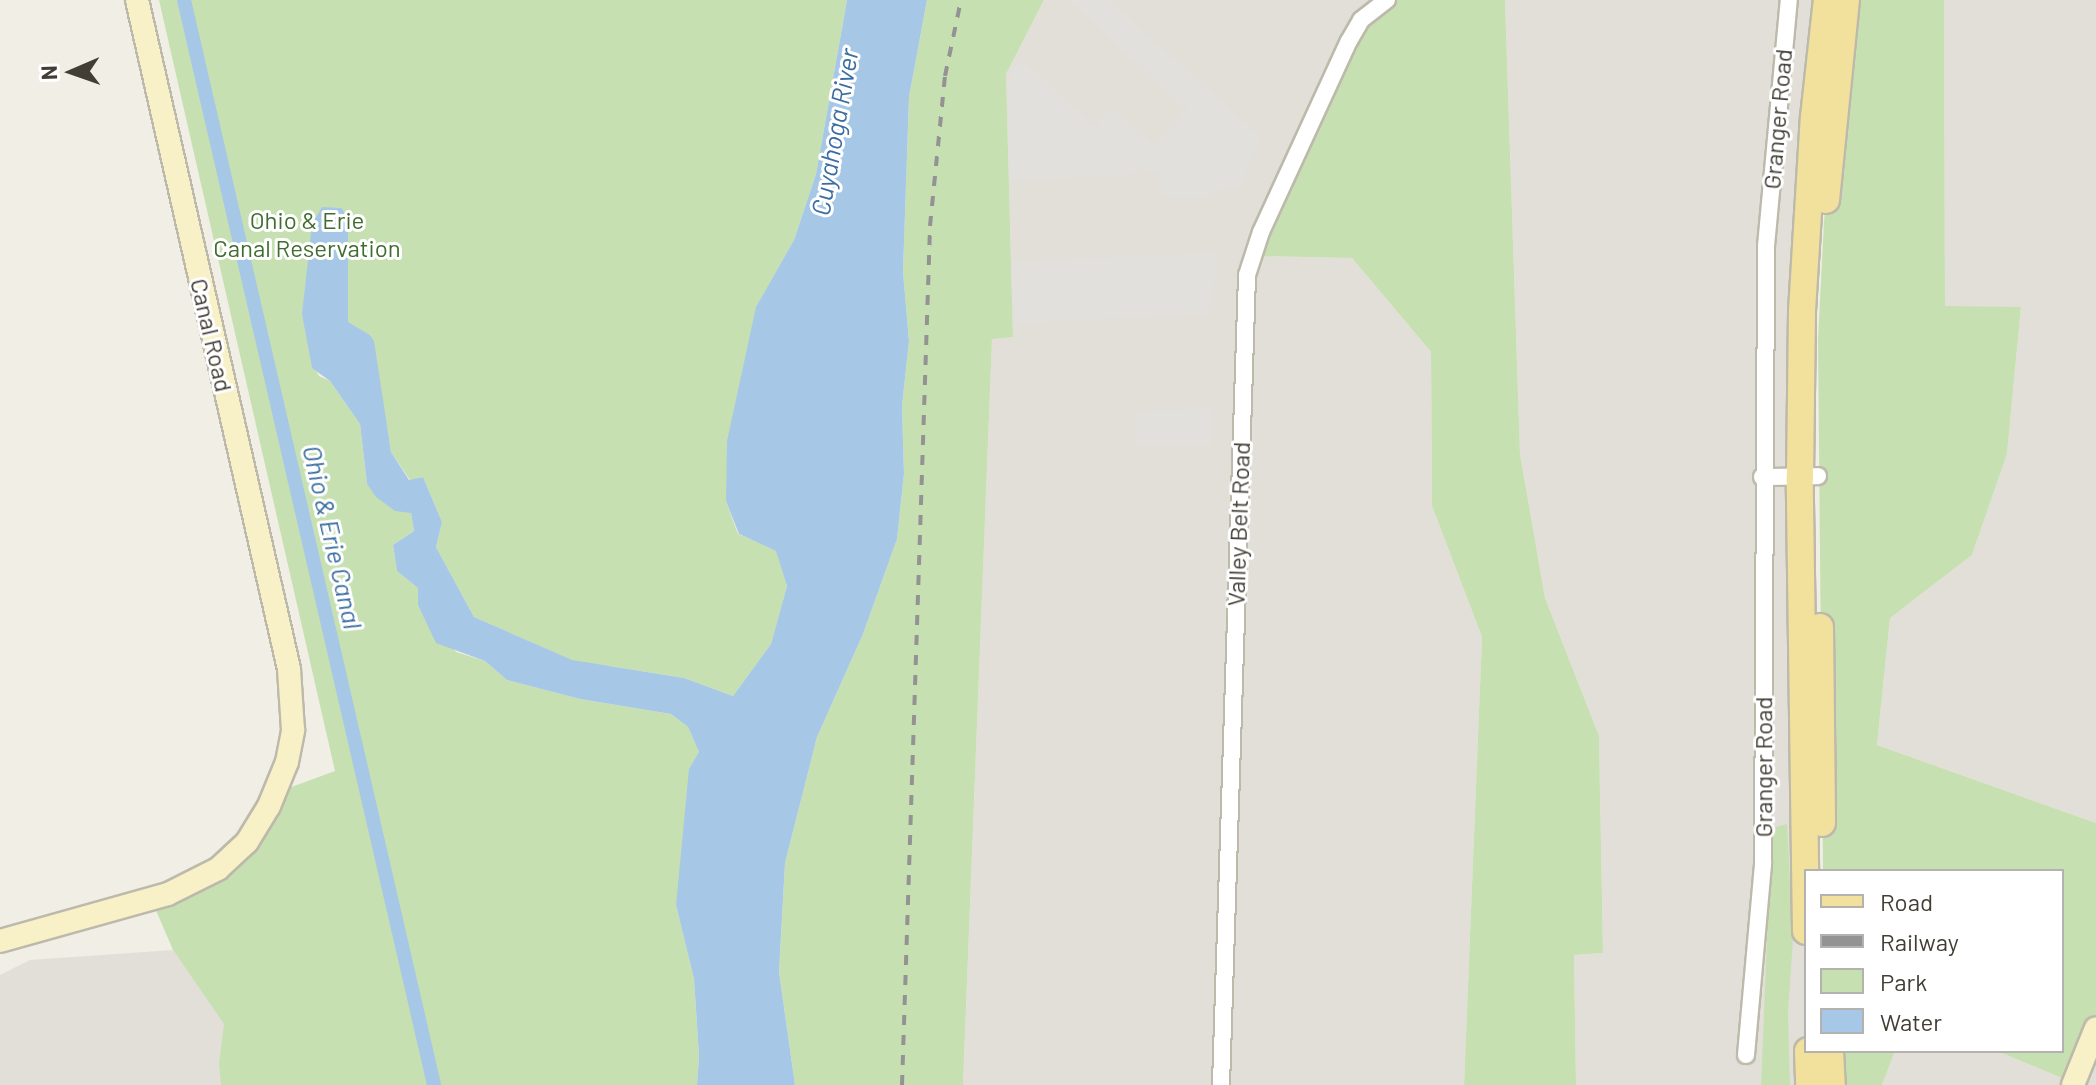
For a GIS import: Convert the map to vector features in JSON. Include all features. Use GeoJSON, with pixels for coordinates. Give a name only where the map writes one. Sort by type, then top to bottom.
{"type":"FeatureCollection","features":[{"type":"Feature","properties":{"kind":"main road","name":"Granger Road"},"geometry":{"type":"LineString","coordinates":[[1823,869],[1804,259],[1814,117],[1827,0]]}},
{"type":"Feature","properties":{"kind":"main road","name":"Granger Road"},"geometry":{"type":"LineString","coordinates":[[1806,869],[1809,476],[1824,221],[1846,0]]}},
{"type":"Feature","properties":{"kind":"main road"},"geometry":{"type":"LineString","coordinates":[[1808,1053],[1809,1085]]}},
{"type":"Feature","properties":{"kind":"main road"},"geometry":{"type":"LineString","coordinates":[[1828,1053],[1829,1085]]}},
{"type":"Feature","properties":{"kind":"street","name":"Canal Road"},"geometry":{"type":"LineString","coordinates":[[0,941],[168,894],[218,869],[247,842],[269,806],[287,762],[293,730],[289,669],[137,0]]}},
{"type":"Feature","properties":{"kind":"street","name":"Valley Belt Road"},"geometry":{"type":"LineString","coordinates":[[1221,1085],[1247,275],[1261,232],[1349,41],[1361,20],[1387,0]]}},
{"type":"Feature","properties":{"kind":"street","name":"Granger Road"},"geometry":{"type":"LineString","coordinates":[[1746,1055],[1763,864],[1762,477],[1766,246],[1789,0]]}},
{"type":"Feature","properties":{"kind":"street"},"geometry":{"type":"LineString","coordinates":[[1762,477],[1809,476]]}},
{"type":"Feature","properties":{"kind":"street"},"geometry":{"type":"LineString","coordinates":[[2073,1085],[2096,1028]]}},
{"type":"Feature","properties":{"kind":"shaded area"},"geometry":{"type":"Polygon","coordinates":[[[1044,0],[1387,0],[1254,256],[1352,258],[1431,352],[1432,506],[1482,637],[1464,1085],[963,1085],[992,338],[1013,337],[1006,74],[1044,0]]]}},
{"type":"Feature","properties":{"kind":"shaded area"},"geometry":{"type":"Polygon","coordinates":[[[1070,0],[1108,0],[1260,137],[1241,184],[1209,192],[1207,198],[1162,197],[1159,173],[1142,168],[1135,168],[1135,174],[1009,181],[1009,81],[1011,70],[1022,61],[1095,127],[1112,109],[1154,147],[1188,110],[1070,0]]]}},
{"type":"Feature","properties":{"kind":"shaded area"},"geometry":{"type":"Polygon","coordinates":[[[1505,0],[1827,0],[1814,117],[1807,869],[1804,869],[1804,1053],[1808,1053],[1809,1085],[1576,1085],[1574,955],[1603,953],[1599,736],[1545,598],[1520,454],[1505,0]]]}},
{"type":"Feature","properties":{"kind":"shaded area"},"geometry":{"type":"Polygon","coordinates":[[[1944,0],[2096,0],[2096,823],[1877,745],[1890,618],[1972,555],[2007,454],[2021,307],[1945,307],[1944,0]]]}},
{"type":"Feature","properties":{"kind":"shaded area"},"geometry":{"type":"Polygon","coordinates":[[[1215,253],[1216,274],[1208,314],[1014,323],[1011,262],[1215,253]]]}},
{"type":"Feature","properties":{"kind":"shaded area"},"geometry":{"type":"Polygon","coordinates":[[[1212,408],[1213,445],[1136,445],[1134,412],[1212,408]]]}},
{"type":"Feature","properties":{"kind":"shaded area"},"geometry":{"type":"Polygon","coordinates":[[[173,950],[225,1024],[227,1085],[0,1085],[0,975],[30,960],[173,950]]]}},
{"type":"Feature","properties":{"kind":"shaded area"},"geometry":{"type":"Polygon","coordinates":[[[2096,1028],[2096,1085],[1882,1085],[1894,1053],[2002,1053],[2074,1083],[2096,1028]]]}},
{"type":"Feature","properties":{"kind":"green space","name":"Ohio & Erie Canal Reservation"},"geometry":{"type":"Polygon","coordinates":[[[159,0],[847,0],[816,174],[794,240],[756,308],[726,501],[738,534],[777,551],[787,586],[771,644],[733,696],[684,678],[609,666],[584,666],[474,617],[436,547],[442,522],[423,477],[410,480],[391,452],[370,335],[351,325],[308,337],[311,362],[319,376],[330,381],[360,424],[367,484],[411,513],[414,531],[393,545],[397,571],[418,588],[418,605],[456,652],[485,661],[507,680],[580,699],[671,714],[688,727],[699,752],[676,905],[694,979],[699,1056],[697,1085],[221,1085],[219,1063],[224,1024],[173,950],[152,901],[218,869],[275,793],[335,771],[159,0]]]}},
{"type":"Feature","properties":{"kind":"green space"},"geometry":{"type":"Polygon","coordinates":[[[927,0],[1044,0],[1006,74],[1013,337],[992,339],[963,1085],[795,1085],[779,972],[785,863],[817,737],[863,634],[897,539],[904,474],[902,406],[909,341],[903,272],[909,97],[927,0]]]}},
{"type":"Feature","properties":{"kind":"green space"},"geometry":{"type":"Polygon","coordinates":[[[1387,0],[1505,0],[1520,454],[1545,598],[1599,736],[1603,953],[1574,955],[1576,1085],[1464,1085],[1482,637],[1432,506],[1431,352],[1352,258],[1253,256],[1349,41],[1387,0]]]}},
{"type":"Feature","properties":{"kind":"green space"},"geometry":{"type":"Polygon","coordinates":[[[1846,0],[1944,0],[1945,306],[2021,307],[2007,454],[1972,555],[1890,618],[1877,745],[2096,823],[2096,1028],[2074,1083],[2002,1053],[2064,1053],[2064,869],[1823,869],[1818,340],[1824,221],[1846,0]]]}},
{"type":"Feature","properties":{"kind":"green space"},"geometry":{"type":"Polygon","coordinates":[[[1787,824],[1793,939],[1788,1013],[1790,1085],[1761,1085],[1771,843],[1775,827],[1787,824]]]}},
{"type":"Feature","properties":{"kind":"green space"},"geometry":{"type":"Polygon","coordinates":[[[1830,1053],[1894,1053],[1882,1085],[1832,1085],[1830,1053]]]}},
{"type":"Feature","properties":{"kind":"water","name":"Cuyahoga River"},"geometry":{"type":"Polygon","coordinates":[[[847,0],[927,0],[909,97],[903,272],[909,341],[902,406],[904,474],[897,539],[863,634],[817,737],[785,863],[779,972],[795,1085],[697,1085],[699,1056],[694,979],[676,905],[689,769],[699,752],[688,727],[671,714],[580,699],[507,680],[485,661],[436,643],[418,605],[418,588],[397,571],[393,545],[414,531],[411,513],[395,511],[376,497],[367,484],[360,424],[330,381],[312,368],[302,314],[312,224],[322,207],[341,208],[348,216],[348,322],[370,335],[374,341],[391,452],[409,480],[423,477],[442,522],[436,547],[474,617],[572,660],[684,678],[733,696],[771,644],[787,586],[776,551],[739,534],[726,501],[727,441],[756,307],[794,240],[816,174],[847,0]]]}},
{"type":"Feature","properties":{"kind":"waterway","name":"Ohio & Erie Canal"},"geometry":{"type":"LineString","coordinates":[[184,0],[434,1085]]}},
{"type":"Feature","properties":{"kind":"railway"},"geometry":{"type":"LineString","coordinates":[[902,1085],[930,226],[945,76],[961,0]]}}]}
